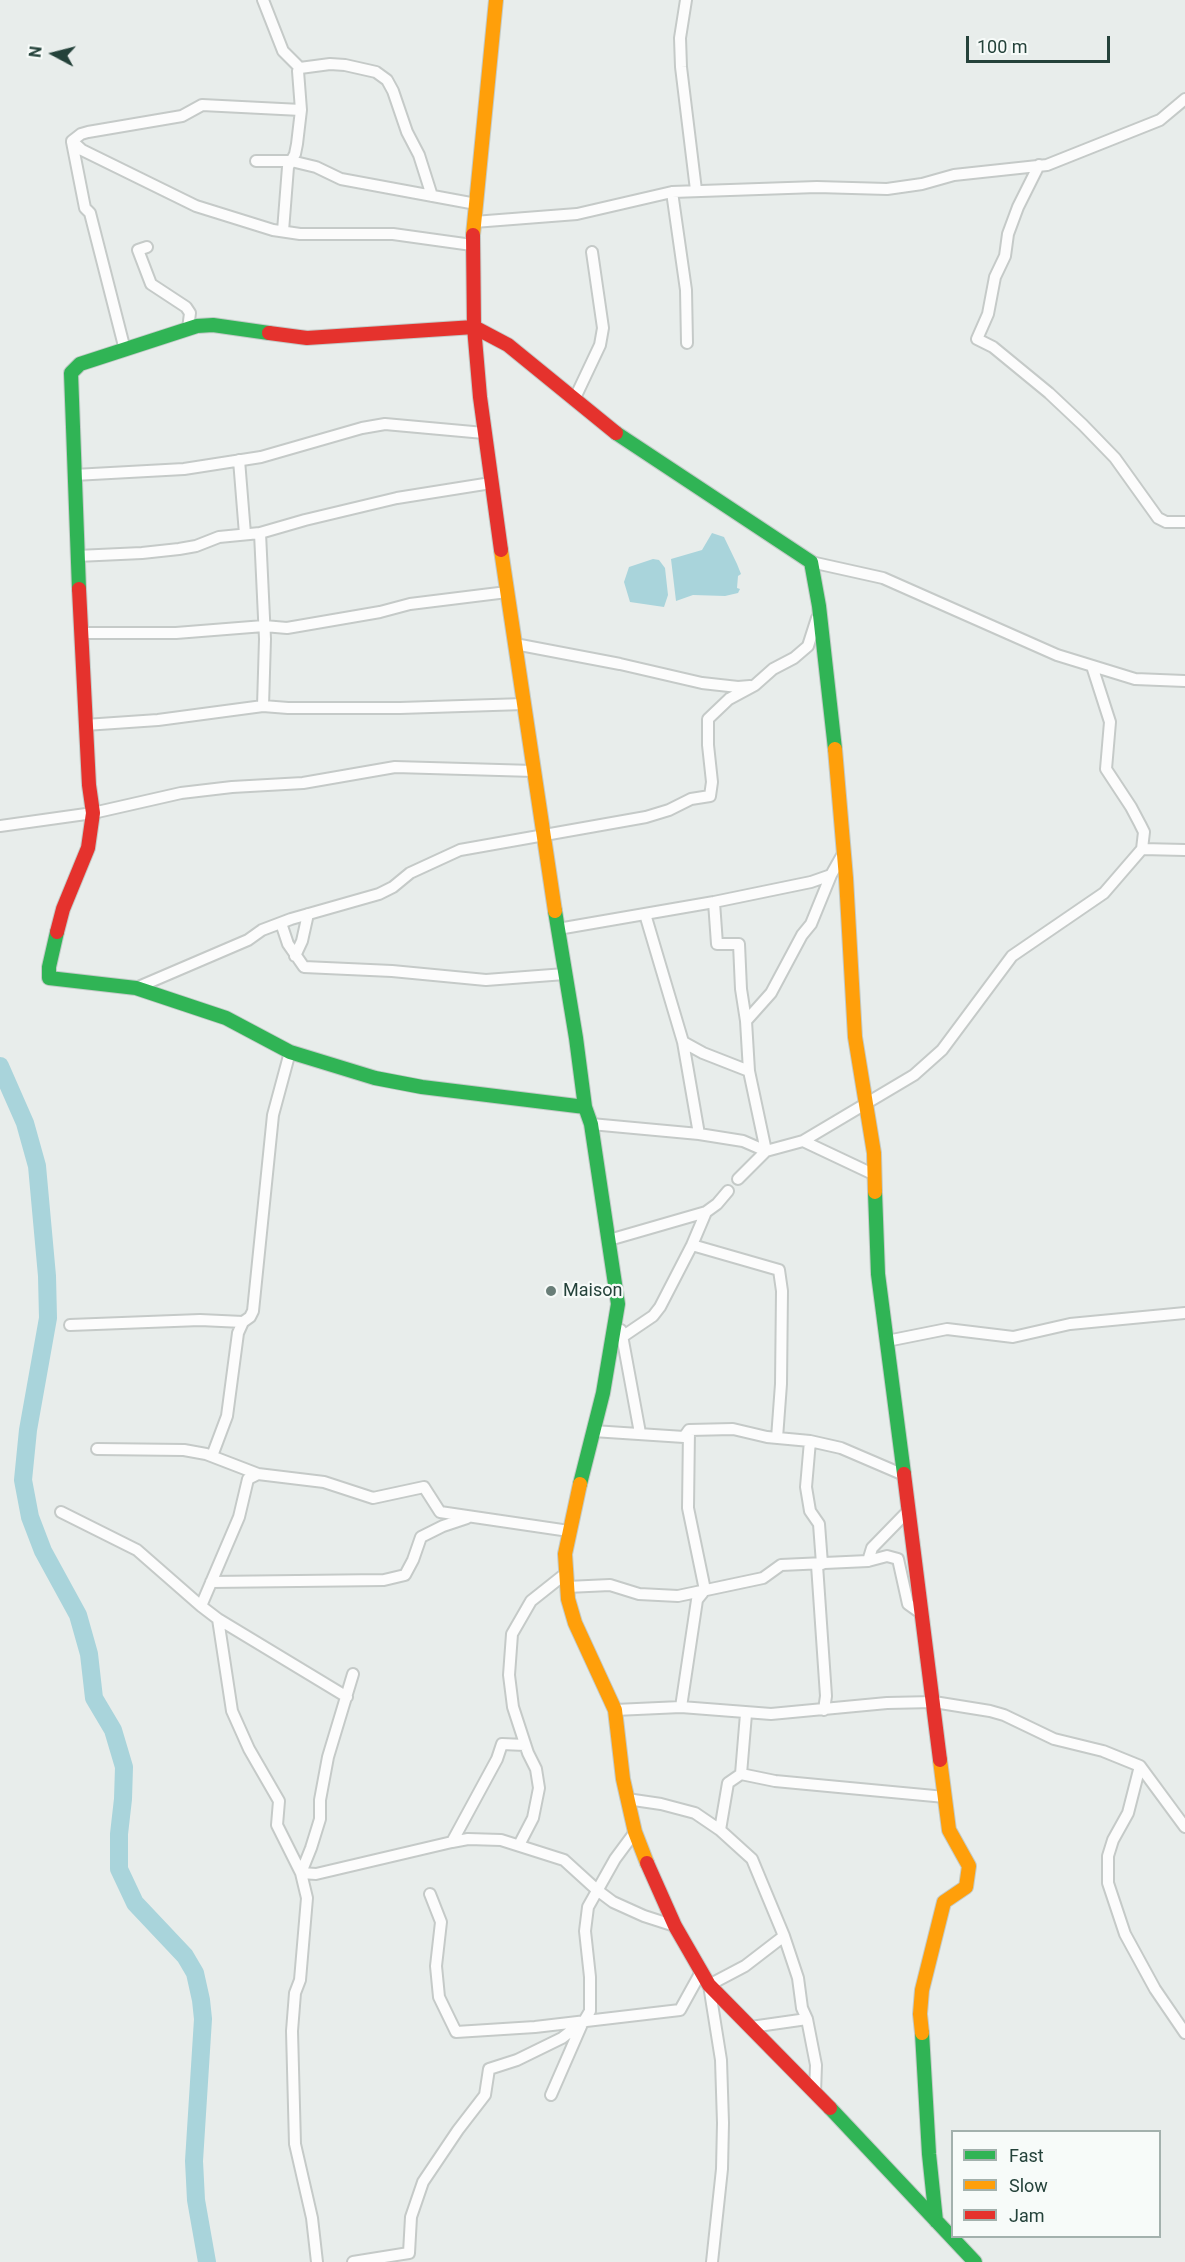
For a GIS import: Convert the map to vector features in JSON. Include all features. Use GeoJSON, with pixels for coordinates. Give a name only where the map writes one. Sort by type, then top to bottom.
{"type":"FeatureCollection","features":[{"type":"Feature","properties":{"kind":"street"},"geometry":{"type":"LineString","coordinates":[[263,0],[283,51],[300,68]]}},
{"type":"Feature","properties":{"kind":"street"},"geometry":{"type":"LineString","coordinates":[[496,0],[472,245],[474,327],[484,433],[585,1107],[591,1124],[618,1315],[640,1433]]}},
{"type":"Feature","properties":{"kind":"street"},"geometry":{"type":"LineString","coordinates":[[686,0],[680,38],[681,67],[696,190]]}},
{"type":"Feature","properties":{"kind":"street"},"geometry":{"type":"LineString","coordinates":[[300,68],[330,64],[345,65],[376,72],[387,80],[432,196]]}},
{"type":"Feature","properties":{"kind":"street"},"geometry":{"type":"LineString","coordinates":[[283,231],[288,166],[297,144],[300,110],[298,71],[300,68]]}},
{"type":"Feature","properties":{"kind":"street"},"geometry":{"type":"LineString","coordinates":[[474,222],[577,214],[672,192],[817,187],[887,189],[922,184],[954,175],[1047,165],[1160,120],[1185,99]]}},
{"type":"Feature","properties":{"kind":"street"},"geometry":{"type":"LineString","coordinates":[[72,141],[88,132],[182,117],[202,105],[300,110]]}},
{"type":"Feature","properties":{"kind":"street"},"geometry":{"type":"LineString","coordinates":[[72,141],[82,150],[196,206],[283,231],[300,234],[393,234],[472,245]]}},
{"type":"Feature","properties":{"kind":"street"},"geometry":{"type":"LineString","coordinates":[[72,141],[85,208],[90,213],[124,350]]}},
{"type":"Feature","properties":{"kind":"street"},"geometry":{"type":"LineString","coordinates":[[256,160],[291,161],[316,166],[341,179],[476,204]]}},
{"type":"Feature","properties":{"kind":"street"},"geometry":{"type":"LineString","coordinates":[[1039,165],[1008,234],[1005,256],[995,277],[988,314],[977,339],[993,347],[1049,393],[1083,425],[1115,458],[1158,518],[1166,522],[1185,522]]}},
{"type":"Feature","properties":{"kind":"street"},"geometry":{"type":"LineString","coordinates":[[672,192],[686,290],[687,343]]}},
{"type":"Feature","properties":{"kind":"street"},"geometry":{"type":"LineString","coordinates":[[147,247],[138,250],[150,284],[186,307],[190,314],[188,329]]}},
{"type":"Feature","properties":{"kind":"street"},"geometry":{"type":"LineString","coordinates":[[574,400],[600,345],[603,328],[592,252]]}},
{"type":"Feature","properties":{"kind":"street"},"geometry":{"type":"LineString","coordinates":[[585,1107],[403,1084],[375,1078],[290,1052],[226,1018],[136,988],[49,978],[49,966],[63,909],[88,848],[93,813],[89,785],[81,633],[70,373],[80,364],[188,329],[213,325],[307,338],[474,327],[508,345],[609,429],[811,562],[883,578],[1009,636],[1058,655],[1135,679],[1182,682],[1185,672]]}},
{"type":"Feature","properties":{"kind":"street"},"geometry":{"type":"LineString","coordinates":[[74,475],[184,469],[261,457],[362,428],[385,424],[484,433]]}},
{"type":"Feature","properties":{"kind":"street"},"geometry":{"type":"LineString","coordinates":[[240,460],[245,534]]}},
{"type":"Feature","properties":{"kind":"street"},"geometry":{"type":"LineString","coordinates":[[77,556],[179,549],[196,546],[219,537],[260,533],[397,498],[491,483]]}},
{"type":"Feature","properties":{"kind":"street"},"geometry":{"type":"LineString","coordinates":[[260,533],[264,627],[263,706]]}},
{"type":"Feature","properties":{"kind":"street"},"geometry":{"type":"LineString","coordinates":[[811,562],[819,609],[844,852],[855,1037],[874,1153],[878,1274],[950,1830],[969,1866],[966,1887],[944,1902],[922,1990],[920,2014],[929,2154],[936,2221]]}},
{"type":"Feature","properties":{"kind":"street"},"geometry":{"type":"LineString","coordinates":[[81,633],[176,633],[264,627],[287,628],[380,612],[418,602],[507,592]]}},
{"type":"Feature","properties":{"kind":"street"},"geometry":{"type":"LineString","coordinates":[[136,988],[248,940],[262,930],[281,922],[379,894],[393,887],[410,873],[460,850],[646,817],[669,810],[691,799],[710,796],[712,782],[708,719],[729,699],[755,685],[773,669],[794,658],[808,646],[816,626],[819,609]]}},
{"type":"Feature","properties":{"kind":"street"},"geometry":{"type":"LineString","coordinates":[[515,644],[620,664],[702,683],[738,687],[755,685]]}},
{"type":"Feature","properties":{"kind":"street"},"geometry":{"type":"LineString","coordinates":[[738,1179],[766,1151],[803,1141],[914,1075],[942,1050],[1012,956],[1104,893],[1142,849],[1144,832],[1131,807],[1106,770],[1110,722],[1092,666]]}},
{"type":"Feature","properties":{"kind":"street"},"geometry":{"type":"LineString","coordinates":[[86,725],[158,720],[263,706],[400,708],[524,704]]}},
{"type":"Feature","properties":{"kind":"street"},"geometry":{"type":"LineString","coordinates":[[0,826],[93,813],[181,793],[232,787],[303,783],[395,767],[534,771]]}},
{"type":"Feature","properties":{"kind":"street"},"geometry":{"type":"LineString","coordinates":[[1142,849],[1185,850]]}},
{"type":"Feature","properties":{"kind":"street"},"geometry":{"type":"LineString","coordinates":[[746,1021],[771,993],[802,935],[811,924],[831,875],[844,852]]}},
{"type":"Feature","properties":{"kind":"street"},"geometry":{"type":"LineString","coordinates":[[558,929],[714,902],[811,882],[831,875]]}},
{"type":"Feature","properties":{"kind":"street"},"geometry":{"type":"LineString","coordinates":[[714,902],[717,944],[739,944],[749,1071],[766,1151]]}},
{"type":"Feature","properties":{"kind":"street"},"geometry":{"type":"LineString","coordinates":[[295,956],[302,941],[308,914]]}},
{"type":"Feature","properties":{"kind":"street"},"geometry":{"type":"LineString","coordinates":[[645,914],[683,1042],[699,1134]]}},
{"type":"Feature","properties":{"kind":"street"},"geometry":{"type":"LineString","coordinates":[[281,922],[288,944],[304,967],[392,971],[486,980],[565,974]]}},
{"type":"Feature","properties":{"kind":"street"},"geometry":{"type":"LineString","coordinates":[[683,1042],[703,1053],[749,1071]]}},
{"type":"Feature","properties":{"kind":"street"},"geometry":{"type":"LineString","coordinates":[[212,1456],[227,1416],[238,1333],[243,1322],[254,1311],[273,1115],[290,1052]]}},
{"type":"Feature","properties":{"kind":"street"},"geometry":{"type":"LineString","coordinates":[[591,1124],[699,1134],[743,1141],[766,1151]]}},
{"type":"Feature","properties":{"kind":"street"},"geometry":{"type":"LineString","coordinates":[[803,1141],[875,1175]]}},
{"type":"Feature","properties":{"kind":"street"},"geometry":{"type":"LineString","coordinates":[[609,1240],[706,1212],[717,1204],[728,1191]]}},
{"type":"Feature","properties":{"kind":"street"},"geometry":{"type":"LineString","coordinates":[[622,1337],[652,1316],[660,1307],[706,1212]]}},
{"type":"Feature","properties":{"kind":"street"},"geometry":{"type":"LineString","coordinates":[[692,1245],[776,1269],[781,1273],[781,1384],[777,1438]]}},
{"type":"Feature","properties":{"kind":"street"},"geometry":{"type":"LineString","coordinates":[[887,1341],[947,1329],[1013,1337],[1070,1324],[1185,1312]]}},
{"type":"Feature","properties":{"kind":"street"},"geometry":{"type":"LineString","coordinates":[[618,1315],[569,1531],[564,1563],[575,1623],[615,1710],[627,1799],[635,1832],[675,1926],[709,1985],[951,2237]]}},
{"type":"Feature","properties":{"kind":"street"},"geometry":{"type":"LineString","coordinates":[[70,1325],[200,1320],[243,1322]]}},
{"type":"Feature","properties":{"kind":"street"},"geometry":{"type":"LineString","coordinates":[[689,1430],[733,1429],[777,1438],[810,1441],[841,1449],[904,1475]]}},
{"type":"Feature","properties":{"kind":"street"},"geometry":{"type":"LineString","coordinates":[[593,1431],[684,1437],[689,1430]]}},
{"type":"Feature","properties":{"kind":"street"},"geometry":{"type":"LineString","coordinates":[[689,1430],[688,1508],[705,1590]]}},
{"type":"Feature","properties":{"kind":"street"},"geometry":{"type":"LineString","coordinates":[[810,1441],[806,1487],[810,1511],[819,1524],[826,1696],[824,1710]]}},
{"type":"Feature","properties":{"kind":"street"},"geometry":{"type":"LineString","coordinates":[[97,1449],[184,1450],[212,1456],[258,1474],[324,1482],[373,1498],[424,1487],[440,1512],[569,1531]]}},
{"type":"Feature","properties":{"kind":"street"},"geometry":{"type":"LineString","coordinates":[[201,1606],[239,1517],[248,1479],[258,1474]]}},
{"type":"Feature","properties":{"kind":"street"},"geometry":{"type":"LineString","coordinates":[[868,1561],[872,1548],[909,1510]]}},
{"type":"Feature","properties":{"kind":"street"},"geometry":{"type":"LineString","coordinates":[[61,1512],[137,1550],[218,1619],[346,1697]]}},
{"type":"Feature","properties":{"kind":"street"},"geometry":{"type":"LineString","coordinates":[[211,1582],[384,1580],[405,1575],[421,1537],[470,1516]]}},
{"type":"Feature","properties":{"kind":"street"},"geometry":{"type":"LineString","coordinates":[[519,1845],[533,1818],[539,1788],[536,1769],[525,1745],[513,1707],[509,1675],[512,1634],[531,1601],[566,1581],[610,1585],[639,1594],[678,1596],[763,1578],[781,1565],[868,1561],[887,1556],[898,1560],[908,1604],[922,1614]]}},
{"type":"Feature","properties":{"kind":"street"},"geometry":{"type":"LineString","coordinates":[[681,1707],[697,1600],[705,1590]]}},
{"type":"Feature","properties":{"kind":"street"},"geometry":{"type":"LineString","coordinates":[[218,1619],[232,1711],[249,1749],[279,1801],[277,1825],[301,1873],[306,1898],[300,1980],[295,1993],[292,2031],[296,2144],[312,2218],[317,2262]]}},
{"type":"Feature","properties":{"kind":"street"},"geometry":{"type":"LineString","coordinates":[[301,1873],[320,1819],[320,1800],[328,1757],[353,1674]]}},
{"type":"Feature","properties":{"kind":"street"},"geometry":{"type":"LineString","coordinates":[[615,1710],[681,1707],[746,1714],[771,1714],[887,1703],[933,1702],[990,1711],[1004,1715],[1054,1739],[1103,1751],[1140,1766],[1185,1827]]}},
{"type":"Feature","properties":{"kind":"street"},"geometry":{"type":"LineString","coordinates":[[741,1774],[746,1714]]}},
{"type":"Feature","properties":{"kind":"street"},"geometry":{"type":"LineString","coordinates":[[452,1842],[497,1759],[502,1744],[525,1745]]}},
{"type":"Feature","properties":{"kind":"street"},"geometry":{"type":"LineString","coordinates":[[1140,1766],[1128,1813],[1113,1840],[1108,1856],[1108,1883],[1125,1934],[1155,1989],[1185,2033]]}},
{"type":"Feature","properties":{"kind":"street"},"geometry":{"type":"LineString","coordinates":[[720,1830],[728,1783],[741,1774],[775,1781],[945,1797]]}},
{"type":"Feature","properties":{"kind":"street"},"geometry":{"type":"LineString","coordinates":[[627,1799],[662,1804],[695,1813],[720,1830],[752,1859],[784,1936],[798,1978],[802,2008],[807,2019],[816,2065],[814,2093]]}},
{"type":"Feature","properties":{"kind":"street"},"geometry":{"type":"LineString","coordinates":[[551,2095],[590,2011],[590,1977],[585,1931],[588,1907],[635,1832]]}},
{"type":"Feature","properties":{"kind":"street"},"geometry":{"type":"LineString","coordinates":[[301,1873],[316,1874],[468,1839],[501,1840],[564,1860],[614,1902],[644,1916],[675,1926]]}},
{"type":"Feature","properties":{"kind":"street"},"geometry":{"type":"LineString","coordinates":[[430,1894],[441,1922],[436,1966],[439,1997],[456,2032],[535,2027],[680,2010],[701,1972]]}},
{"type":"Feature","properties":{"kind":"street"},"geometry":{"type":"LineString","coordinates":[[709,1985],[745,1966],[784,1936]]}},
{"type":"Feature","properties":{"kind":"street"},"geometry":{"type":"LineString","coordinates":[[709,1985],[721,2060],[723,2123],[722,2169],[712,2262]]}},
{"type":"Feature","properties":{"kind":"street"},"geometry":{"type":"LineString","coordinates":[[751,2027],[807,2019]]}},
{"type":"Feature","properties":{"kind":"street"},"geometry":{"type":"LineString","coordinates":[[353,2262],[409,2253],[411,2217],[423,2182],[485,2095],[489,2069],[517,2060],[562,2038],[584,2021]]}},
{"type":"Feature","properties":{"kind":"street"},"geometry":{"type":"LineString","coordinates":[[952,2238],[975,2262]]}},
{"type":"Feature","properties":{"kind":"water"},"geometry":{"type":"Polygon","coordinates":[[[712,533],[724,537],[737,564],[741,574],[738,576],[737,588],[740,589],[738,593],[725,596],[693,595],[676,601],[671,559],[702,550],[712,533]]]}},
{"type":"Feature","properties":{"kind":"water"},"geometry":{"type":"Polygon","coordinates":[[[653,559],[659,560],[665,568],[668,595],[664,607],[630,602],[624,582],[629,567],[653,559]]]}},
{"type":"Feature","properties":{"kind":"waterway"},"geometry":{"type":"LineString","coordinates":[[0,1066],[25,1123],[37,1166],[47,1276],[48,1318],[28,1430],[23,1480],[30,1517],[43,1551],[78,1615],[89,1654],[94,1698],[113,1730],[124,1767],[119,1869],[135,1903],[185,1956],[195,1973],[203,2019],[194,2161],[196,2200],[207,2262]]}},
{"type":"Feature","properties":{"kind":"traffic: fast"},"geometry":{"type":"LineString","coordinates":[[79,589],[71,373],[80,364],[197,326],[213,325],[269,333]]}},
{"type":"Feature","properties":{"kind":"traffic: fast"},"geometry":{"type":"LineString","coordinates":[[616,433],[811,562],[819,606],[835,749]]}},
{"type":"Feature","properties":{"kind":"traffic: fast"},"geometry":{"type":"LineString","coordinates":[[555,911],[585,1107],[591,1124],[618,1304],[603,1393],[580,1484]]}},
{"type":"Feature","properties":{"kind":"traffic: fast"},"geometry":{"type":"LineString","coordinates":[[57,932],[49,967],[49,978],[136,988],[226,1018],[290,1052],[375,1078],[422,1087],[585,1107]]}},
{"type":"Feature","properties":{"kind":"traffic: fast"},"geometry":{"type":"LineString","coordinates":[[875,1192],[878,1274],[904,1474]]}},
{"type":"Feature","properties":{"kind":"traffic: fast"},"geometry":{"type":"LineString","coordinates":[[922,2033],[929,2154],[936,2221]]}},
{"type":"Feature","properties":{"kind":"traffic: fast"},"geometry":{"type":"LineString","coordinates":[[830,2108],[951,2237]]}},
{"type":"Feature","properties":{"kind":"traffic: fast"},"geometry":{"type":"LineString","coordinates":[[952,2238],[975,2262]]}},
{"type":"Feature","properties":{"kind":"traffic: slow"},"geometry":{"type":"LineString","coordinates":[[473,235],[496,0]]}},
{"type":"Feature","properties":{"kind":"traffic: slow"},"geometry":{"type":"LineString","coordinates":[[501,550],[555,911]]}},
{"type":"Feature","properties":{"kind":"traffic: slow"},"geometry":{"type":"LineString","coordinates":[[835,749],[846,878],[855,1037],[874,1153],[875,1192]]}},
{"type":"Feature","properties":{"kind":"traffic: slow"},"geometry":{"type":"LineString","coordinates":[[580,1484],[565,1554],[568,1599],[575,1623],[615,1710],[623,1779],[635,1832],[647,1863]]}},
{"type":"Feature","properties":{"kind":"traffic: slow"},"geometry":{"type":"LineString","coordinates":[[922,2033],[920,2014],[922,1990],[944,1902],[966,1887],[969,1866],[949,1830],[940,1760]]}},
{"type":"Feature","properties":{"kind":"traffic: jam"},"geometry":{"type":"LineString","coordinates":[[473,235],[474,327],[480,397],[501,550]]}},
{"type":"Feature","properties":{"kind":"traffic: jam"},"geometry":{"type":"LineString","coordinates":[[269,333],[307,338],[474,327],[508,345],[616,433]]}},
{"type":"Feature","properties":{"kind":"traffic: jam"},"geometry":{"type":"LineString","coordinates":[[57,932],[63,909],[88,848],[93,813],[89,785],[79,589]]}},
{"type":"Feature","properties":{"kind":"traffic: jam"},"geometry":{"type":"LineString","coordinates":[[904,1474],[940,1760]]}},
{"type":"Feature","properties":{"kind":"traffic: jam"},"geometry":{"type":"LineString","coordinates":[[647,1863],[675,1926],[709,1985],[830,2108]]}},
{"type":"Feature","properties":{"kind":"place","name":"Maison"},"geometry":{"type":"Point","coordinates":[551,1291]}}]}
